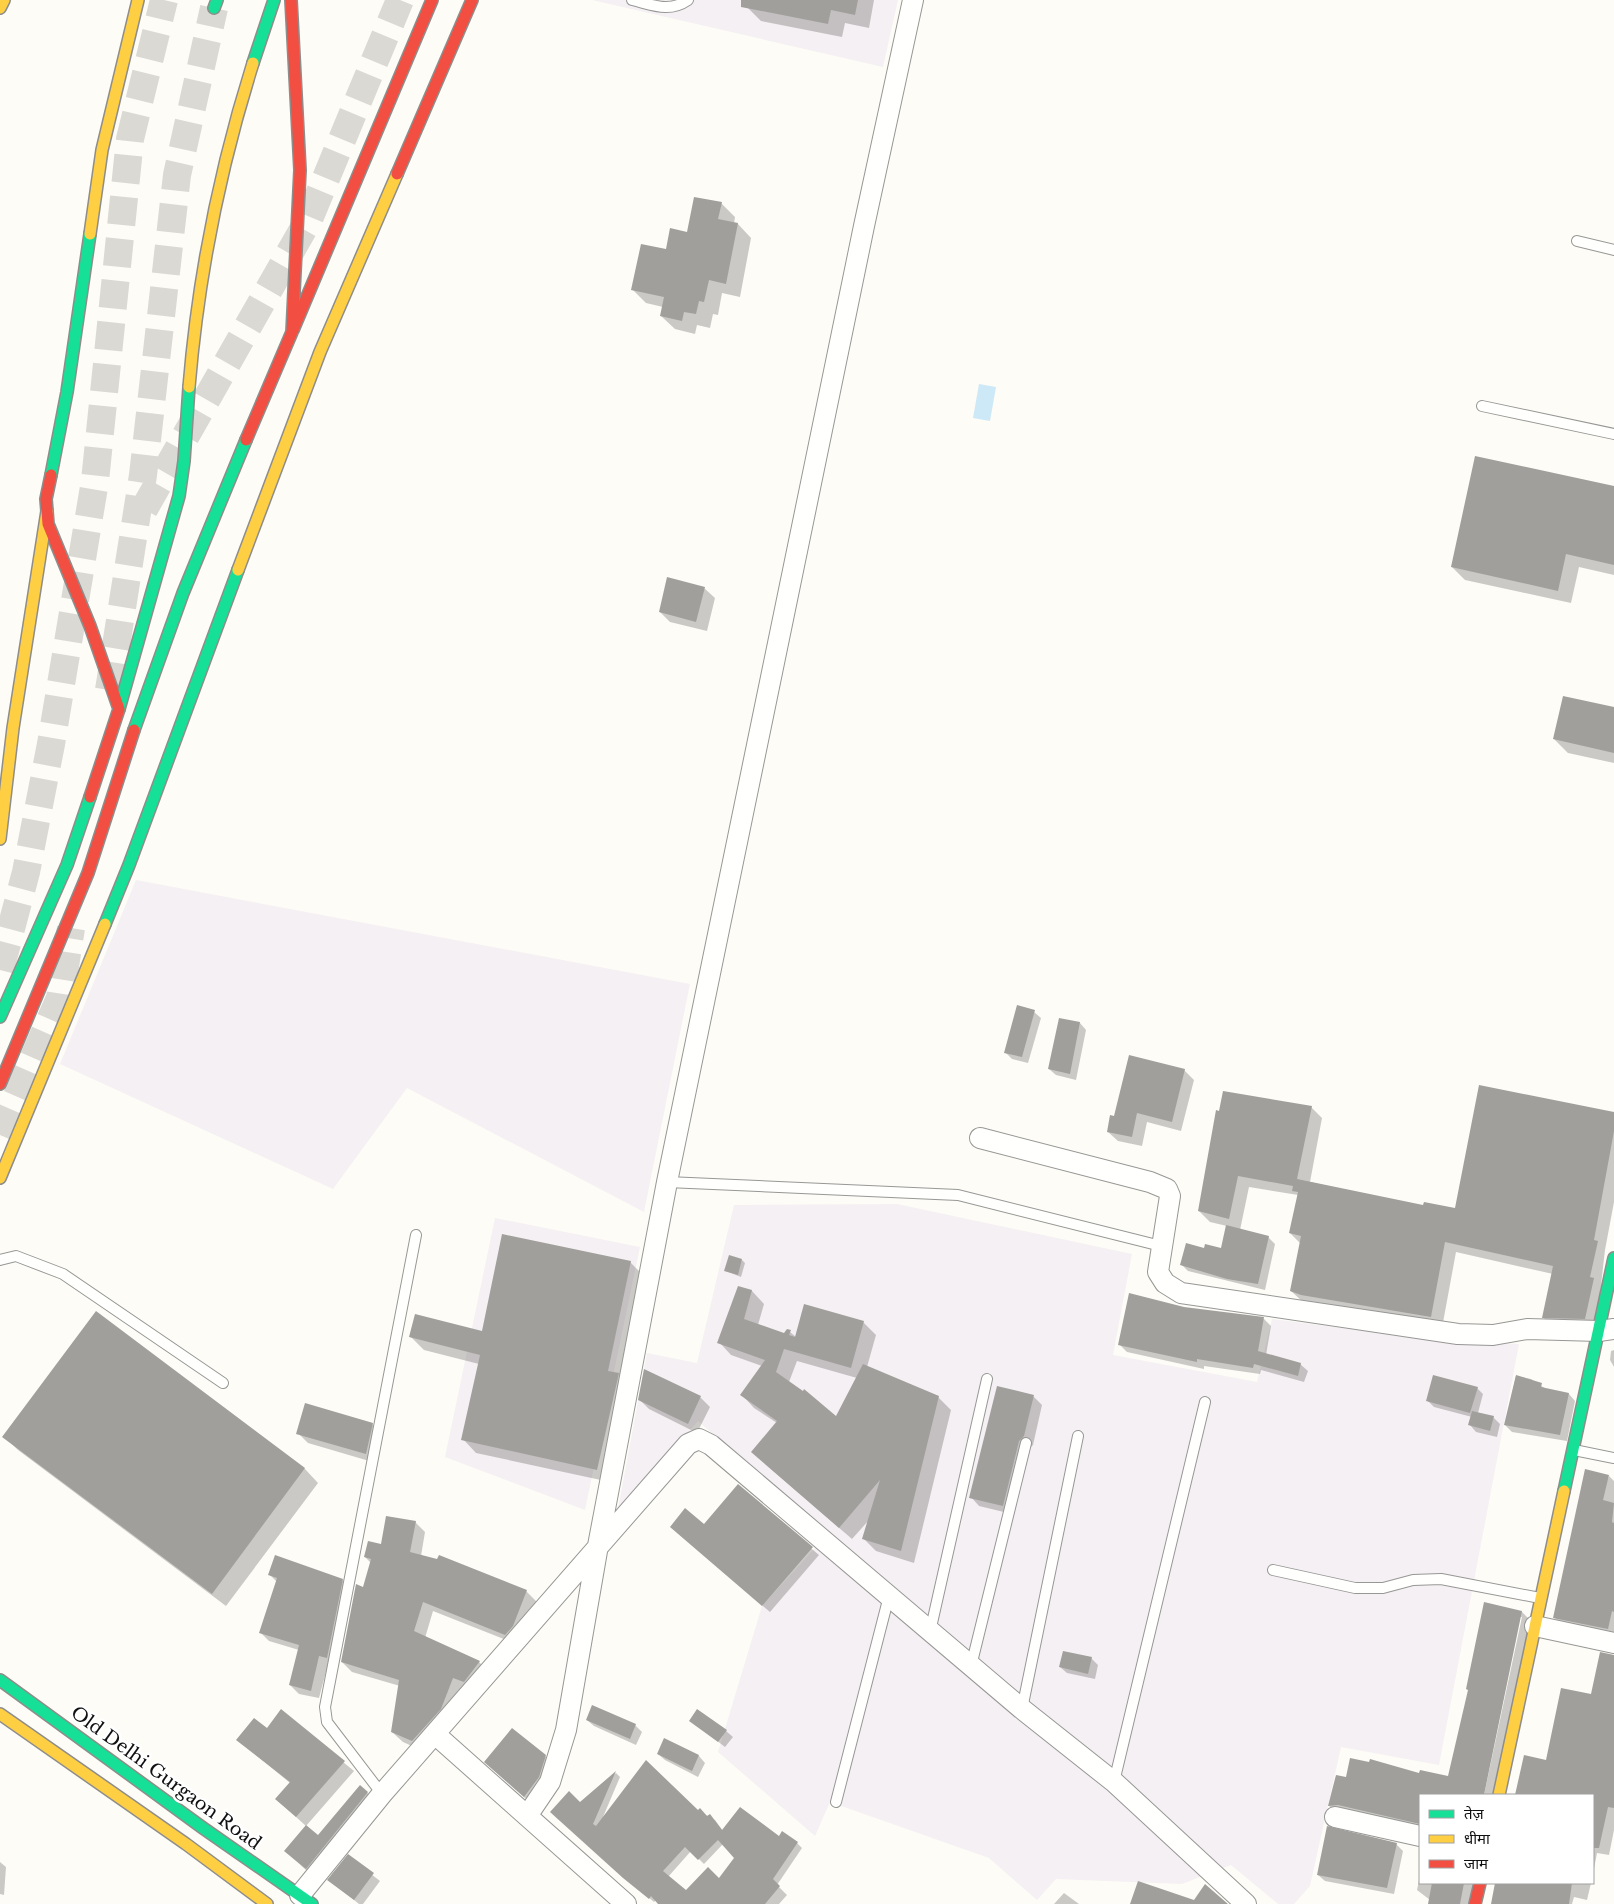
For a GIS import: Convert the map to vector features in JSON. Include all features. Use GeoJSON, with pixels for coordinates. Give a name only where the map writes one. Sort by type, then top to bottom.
{"type":"FeatureCollection","features":[{"type":"Feature","properties":{"kind":"main road"},"geometry":{"type":"LineString","coordinates":[[0,8],[4,0]]}},
{"type":"Feature","properties":{"kind":"main road"},"geometry":{"type":"LineString","coordinates":[[119,709],[90,626],[48,524],[46,498],[67,392],[102,150],[138,0]]}},
{"type":"Feature","properties":{"kind":"main road"},"geometry":{"type":"LineString","coordinates":[[0,1017],[67,865],[119,709],[179,496],[184,470],[188,400],[196,325],[217,204],[235,120],[274,0]]}},
{"type":"Feature","properties":{"kind":"main road"},"geometry":{"type":"LineString","coordinates":[[291,0],[300,170],[292,332]]}},
{"type":"Feature","properties":{"kind":"main road"},"geometry":{"type":"LineString","coordinates":[[0,1084],[88,873],[151,679],[183,593],[292,332],[406,73],[432,0]]}},
{"type":"Feature","properties":{"kind":"main road"},"geometry":{"type":"LineString","coordinates":[[0,1178],[129,865],[173,741],[320,352],[432,80],[472,0]]}},
{"type":"Feature","properties":{"kind":"main road"},"geometry":{"type":"LineString","coordinates":[[0,839],[13,728],[47,511]]}},
{"type":"Feature","properties":{"kind":"main road"},"geometry":{"type":"LineString","coordinates":[[1499,1794],[1574,1450],[1606,1330],[1614,1258]]}},
{"type":"Feature","properties":{"kind":"main road","name":"Old Delhi Gurgaon Road"},"geometry":{"type":"LineString","coordinates":[[0,1680],[203,1828],[306,1900]]}},
{"type":"Feature","properties":{"kind":"main road"},"geometry":{"type":"LineString","coordinates":[[0,1714],[8,1724],[186,1844],[267,1904]]}},
{"type":"Feature","properties":{"kind":"main road"},"geometry":{"type":"LineString","coordinates":[[1475,1904],[1480,1884]]}},
{"type":"Feature","properties":{"kind":"street"},"geometry":{"type":"LineString","coordinates":[[527,1816],[550,1782],[563,1738],[596,1551],[667,1182],[864,226],[913,0]]}},
{"type":"Feature","properties":{"kind":"street"},"geometry":{"type":"LineString","coordinates":[[980,1138],[1164,1187],[1169,1191],[1170,1196],[1157,1268],[1161,1279],[1175,1291],[1191,1296],[1458,1334],[1493,1335],[1527,1329],[1606,1330]]}},
{"type":"Feature","properties":{"kind":"street"},"geometry":{"type":"LineString","coordinates":[[306,1900],[382,1794],[688,1444],[699,1439],[711,1445],[1022,1709],[1114,1782],[1246,1904]]}},
{"type":"Feature","properties":{"kind":"street"},"geometry":{"type":"LineString","coordinates":[[1535,1626],[1614,1643]]}},
{"type":"Feature","properties":{"kind":"street"},"geometry":{"type":"LineString","coordinates":[[436,1734],[626,1904]]}},
{"type":"Feature","properties":{"kind":"street"},"geometry":{"type":"LineString","coordinates":[[1335,1817],[1419,1836]]}},
{"type":"Feature","properties":{"kind":"lane"},"geometry":{"type":"LineString","coordinates":[[632,0],[670,8],[679,6],[688,0]]}},
{"type":"Feature","properties":{"kind":"lane"},"geometry":{"type":"LineString","coordinates":[[1576,241],[1614,250]]}},
{"type":"Feature","properties":{"kind":"lane"},"geometry":{"type":"LineString","coordinates":[[1482,406],[1614,434]]}},
{"type":"Feature","properties":{"kind":"lane"},"geometry":{"type":"LineString","coordinates":[[667,1182],[958,1195],[1161,1246]]}},
{"type":"Feature","properties":{"kind":"lane"},"geometry":{"type":"LineString","coordinates":[[382,1794],[327,1722],[325,1706],[416,1235]]}},
{"type":"Feature","properties":{"kind":"lane"},"geometry":{"type":"LineString","coordinates":[[0,1260],[16,1256],[63,1274],[223,1383]]}},
{"type":"Feature","properties":{"kind":"lane"},"geometry":{"type":"LineString","coordinates":[[930,1632],[987,1379]]}},
{"type":"Feature","properties":{"kind":"lane"},"geometry":{"type":"LineString","coordinates":[[1114,1782],[1205,1402]]}},
{"type":"Feature","properties":{"kind":"lane"},"geometry":{"type":"LineString","coordinates":[[1022,1709],[1078,1436]]}},
{"type":"Feature","properties":{"kind":"lane"},"geometry":{"type":"LineString","coordinates":[[971,1666],[1026,1443]]}},
{"type":"Feature","properties":{"kind":"lane"},"geometry":{"type":"LineString","coordinates":[[1574,1450],[1614,1458]]}},
{"type":"Feature","properties":{"kind":"lane"},"geometry":{"type":"LineString","coordinates":[[1273,1570],[1355,1588],[1383,1588],[1413,1580],[1441,1579],[1541,1598]]}},
{"type":"Feature","properties":{"kind":"lane"},"geometry":{"type":"LineString","coordinates":[[836,1802],[889,1596]]}},
{"type":"Feature","properties":{"kind":"shaded area"},"geometry":{"type":"Polygon","coordinates":[[[592,0],[898,0],[883,67],[592,0]]]}},
{"type":"Feature","properties":{"kind":"shaded area"},"geometry":{"type":"Polygon","coordinates":[[[136,880],[690,984],[644,1212],[407,1088],[333,1189],[60,1064],[136,880]]]}},
{"type":"Feature","properties":{"kind":"shaded area"},"geometry":{"type":"Polygon","coordinates":[[[897,1204],[1132,1254],[1113,1355],[1257,1382],[1272,1319],[1430,1339],[1519,1344],[1439,1765],[1341,1747],[1310,1886],[1294,1904],[1278,1904],[1231,1865],[1182,1884],[1056,1879],[1037,1900],[989,1858],[830,1802],[815,1836],[718,1752],[762,1606],[827,1535],[698,1421],[617,1514],[647,1353],[697,1363],[734,1205],[897,1204]]]}},
{"type":"Feature","properties":{"kind":"shaded area"},"geometry":{"type":"Polygon","coordinates":[[[495,1218],[640,1247],[585,1510],[445,1457],[495,1218]]]}},
{"type":"Feature","properties":{"kind":"water"},"geometry":{"type":"Polygon","coordinates":[[[979,384],[996,387],[990,421],[973,418],[979,384]]]}},
{"type":"Feature","properties":{"kind":"building"},"geometry":{"type":"Polygon","coordinates":[[[741,0],[858,0],[855,15],[831,10],[828,24],[741,7],[741,0]]]}},
{"type":"Feature","properties":{"kind":"building"},"geometry":{"type":"Polygon","coordinates":[[[694,197],[722,202],[718,219],[738,223],[726,284],[709,280],[704,302],[699,301],[696,314],[684,312],[682,321],[660,316],[664,297],[631,290],[641,244],[666,249],[670,228],[687,232],[694,197]]]}},
{"type":"Feature","properties":{"kind":"building"},"geometry":{"type":"Polygon","coordinates":[[[1475,456],[1614,486],[1614,565],[1566,554],[1558,591],[1451,567],[1475,456]]]}},
{"type":"Feature","properties":{"kind":"building"},"geometry":{"type":"Polygon","coordinates":[[[667,577],[705,587],[696,622],[659,612],[667,577]]]}},
{"type":"Feature","properties":{"kind":"building"},"geometry":{"type":"Polygon","coordinates":[[[1563,696],[1614,707],[1614,753],[1553,739],[1563,696]]]}},
{"type":"Feature","properties":{"kind":"building"},"geometry":{"type":"Polygon","coordinates":[[[1017,1005],[1035,1010],[1022,1057],[1004,1053],[1017,1005]]]}},
{"type":"Feature","properties":{"kind":"building"},"geometry":{"type":"Polygon","coordinates":[[[1059,1018],[1080,1022],[1070,1074],[1048,1069],[1059,1018]]]}},
{"type":"Feature","properties":{"kind":"building"},"geometry":{"type":"Polygon","coordinates":[[[1129,1055],[1185,1069],[1172,1122],[1137,1113],[1132,1137],[1107,1132],[1110,1115],[1114,1116],[1129,1055]]]}},
{"type":"Feature","properties":{"kind":"building"},"geometry":{"type":"Polygon","coordinates":[[[1479,1085],[1614,1112],[1614,1131],[1594,1240],[1598,1241],[1590,1277],[1594,1278],[1585,1319],[1542,1318],[1553,1266],[1445,1242],[1431,1317],[1301,1295],[1290,1291],[1301,1236],[1289,1233],[1298,1192],[1292,1191],[1293,1186],[1238,1176],[1229,1219],[1198,1211],[1216,1110],[1219,1111],[1223,1091],[1312,1106],[1297,1179],[1423,1205],[1424,1202],[1455,1208],[1479,1085]]]}},
{"type":"Feature","properties":{"kind":"building"},"geometry":{"type":"Polygon","coordinates":[[[1226,1225],[1269,1236],[1258,1284],[1227,1279],[1180,1265],[1186,1243],[1204,1248],[1205,1244],[1221,1248],[1226,1225]]]}},
{"type":"Feature","properties":{"kind":"building"},"geometry":{"type":"Polygon","coordinates":[[[502,1234],[631,1261],[608,1371],[619,1373],[597,1470],[461,1440],[480,1355],[409,1337],[415,1314],[482,1331],[502,1234]]]}},
{"type":"Feature","properties":{"kind":"building"},"geometry":{"type":"Polygon","coordinates":[[[729,1255],[742,1259],[738,1275],[724,1271],[729,1255]]]}},
{"type":"Feature","properties":{"kind":"building"},"geometry":{"type":"Polygon","coordinates":[[[738,1286],[752,1290],[744,1319],[784,1333],[787,1329],[791,1330],[789,1335],[795,1337],[804,1304],[864,1321],[851,1368],[784,1349],[776,1372],[803,1391],[804,1389],[836,1416],[863,1364],[939,1396],[901,1551],[862,1539],[880,1480],[839,1528],[751,1452],[777,1421],[740,1395],[765,1360],[717,1343],[738,1286]]]}},
{"type":"Feature","properties":{"kind":"building"},"geometry":{"type":"Polygon","coordinates":[[[1129,1293],[1184,1307],[1264,1317],[1258,1351],[1301,1363],[1298,1376],[1254,1364],[1253,1368],[1197,1359],[1197,1362],[1118,1345],[1129,1293]]]}},
{"type":"Feature","properties":{"kind":"building"},"geometry":{"type":"Polygon","coordinates":[[[96,1311],[305,1468],[212,1594],[2,1437],[96,1311]]]}},
{"type":"Feature","properties":{"kind":"building"},"geometry":{"type":"Polygon","coordinates":[[[644,1369],[701,1396],[688,1424],[638,1400],[644,1369]]]}},
{"type":"Feature","properties":{"kind":"building"},"geometry":{"type":"Polygon","coordinates":[[[1433,1375],[1478,1387],[1470,1413],[1426,1401],[1433,1375]]]}},
{"type":"Feature","properties":{"kind":"building"},"geometry":{"type":"Polygon","coordinates":[[[1516,1375],[1542,1383],[1541,1387],[1569,1393],[1560,1435],[1504,1425],[1516,1375]]]}},
{"type":"Feature","properties":{"kind":"building"},"geometry":{"type":"Polygon","coordinates":[[[997,1386],[1034,1395],[1024,1436],[1019,1441],[1003,1506],[969,1498],[997,1386]]]}},
{"type":"Feature","properties":{"kind":"building"},"geometry":{"type":"Polygon","coordinates":[[[305,1403],[373,1423],[366,1454],[296,1434],[305,1403]]]}},
{"type":"Feature","properties":{"kind":"building"},"geometry":{"type":"Polygon","coordinates":[[[1472,1411],[1494,1416],[1490,1431],[1468,1425],[1472,1411]]]}},
{"type":"Feature","properties":{"kind":"building"},"geometry":{"type":"Polygon","coordinates":[[[1585,1469],[1609,1475],[1603,1500],[1614,1503],[1612,1522],[1614,1523],[1614,1612],[1612,1611],[1608,1629],[1553,1618],[1585,1469]]]}},
{"type":"Feature","properties":{"kind":"building"},"geometry":{"type":"Polygon","coordinates":[[[738,1484],[813,1547],[762,1606],[670,1527],[685,1508],[704,1524],[738,1484]]]}},
{"type":"Feature","properties":{"kind":"building"},"geometry":{"type":"Polygon","coordinates":[[[386,1516],[416,1521],[410,1552],[437,1559],[439,1555],[527,1590],[513,1626],[505,1635],[423,1602],[414,1631],[480,1661],[464,1682],[453,1678],[441,1709],[412,1741],[391,1732],[399,1680],[341,1662],[356,1584],[363,1587],[371,1559],[364,1557],[368,1541],[381,1544],[386,1516]]]}},
{"type":"Feature","properties":{"kind":"building"},"geometry":{"type":"Polygon","coordinates":[[[275,1555],[343,1579],[327,1658],[319,1656],[311,1691],[289,1685],[299,1645],[259,1633],[277,1578],[268,1575],[275,1555]]]}},
{"type":"Feature","properties":{"kind":"building"},"geometry":{"type":"Polygon","coordinates":[[[1484,1602],[1522,1611],[1484,1794],[1419,1794],[1419,1824],[1338,1805],[1328,1806],[1336,1775],[1346,1777],[1350,1758],[1369,1762],[1370,1759],[1419,1773],[1420,1770],[1448,1776],[1468,1690],[1466,1689],[1484,1602]]]}},
{"type":"Feature","properties":{"kind":"building"},"geometry":{"type":"Polygon","coordinates":[[[1063,1651],[1092,1657],[1088,1674],[1059,1667],[1063,1651]]]}},
{"type":"Feature","properties":{"kind":"building"},"geometry":{"type":"Polygon","coordinates":[[[1600,1652],[1614,1655],[1614,1808],[1608,1807],[1599,1848],[1594,1848],[1594,1794],[1515,1794],[1524,1755],[1546,1760],[1561,1688],[1591,1694],[1600,1652]]]}},
{"type":"Feature","properties":{"kind":"building"},"geometry":{"type":"Polygon","coordinates":[[[592,1705],[636,1724],[630,1739],[586,1720],[592,1705]]]}},
{"type":"Feature","properties":{"kind":"building"},"geometry":{"type":"Polygon","coordinates":[[[281,1709],[345,1761],[296,1817],[275,1799],[290,1782],[236,1740],[254,1718],[267,1728],[281,1709]]]}},
{"type":"Feature","properties":{"kind":"building"},"geometry":{"type":"Polygon","coordinates":[[[697,1709],[727,1730],[718,1742],[689,1721],[697,1709]]]}},
{"type":"Feature","properties":{"kind":"building"},"geometry":{"type":"Polygon","coordinates":[[[512,1728],[546,1755],[539,1777],[524,1797],[484,1762],[512,1728]]]}},
{"type":"Feature","properties":{"kind":"building"},"geometry":{"type":"Polygon","coordinates":[[[664,1738],[699,1755],[692,1771],[657,1754],[664,1738]]]}},
{"type":"Feature","properties":{"kind":"building"},"geometry":{"type":"Polygon","coordinates":[[[646,1760],[698,1810],[700,1808],[707,1816],[710,1814],[722,1830],[740,1807],[779,1836],[782,1831],[798,1842],[773,1879],[780,1886],[765,1904],[658,1904],[651,1896],[649,1899],[623,1878],[550,1812],[569,1791],[580,1802],[616,1771],[593,1824],[596,1826],[646,1760]],[[718,1840],[698,1860],[685,1847],[663,1871],[686,1890],[708,1867],[719,1878],[734,1858],[718,1840]]]}},
{"type":"Feature","properties":{"kind":"building"},"geometry":{"type":"Polygon","coordinates":[[[360,1785],[368,1792],[306,1869],[284,1851],[306,1825],[318,1835],[360,1785]]]}},
{"type":"Feature","properties":{"kind":"building"},"geometry":{"type":"Polygon","coordinates":[[[1327,1826],[1397,1843],[1387,1888],[1317,1875],[1327,1826]]]}},
{"type":"Feature","properties":{"kind":"building"},"geometry":{"type":"Polygon","coordinates":[[[348,1854],[374,1873],[354,1900],[327,1880],[348,1854]]]}},
{"type":"Feature","properties":{"kind":"building"},"geometry":{"type":"Polygon","coordinates":[[[1138,1881],[1194,1900],[1205,1884],[1228,1904],[1130,1904],[1138,1881]]]}},
{"type":"Feature","properties":{"kind":"building"},"geometry":{"type":"Polygon","coordinates":[[[1432,1884],[1464,1884],[1460,1904],[1428,1904],[1432,1884]]]}},
{"type":"Feature","properties":{"kind":"building"},"geometry":{"type":"Polygon","coordinates":[[[1495,1884],[1572,1884],[1569,1904],[1491,1904],[1495,1884]]]}},
{"type":"Feature","properties":{"kind":"tunnel"},"geometry":{"type":"LineString","coordinates":[[0,970],[26,872],[51,744],[95,481],[130,139],[164,0]]}},
{"type":"Feature","properties":{"kind":"tunnel"},"geometry":{"type":"LineString","coordinates":[[144,509],[309,219],[400,0]]}},
{"type":"Feature","properties":{"kind":"tunnel"},"geometry":{"type":"LineString","coordinates":[[109,690],[143,475],[177,175],[214,8]]}},
{"type":"Feature","properties":{"kind":"tunnel"},"geometry":{"type":"LineString","coordinates":[[0,1135],[60,998],[71,928]]}},
{"type":"Feature","properties":{"kind":"traffic: fast"},"geometry":{"type":"LineString","coordinates":[[214,8],[217,0]]}},
{"type":"Feature","properties":{"kind":"traffic: fast"},"geometry":{"type":"LineString","coordinates":[[253,63],[274,0]]}},
{"type":"Feature","properties":{"kind":"traffic: fast"},"geometry":{"type":"LineString","coordinates":[[51,475],[67,392],[90,234]]}},
{"type":"Feature","properties":{"kind":"traffic: fast"},"geometry":{"type":"LineString","coordinates":[[119,709],[179,496],[184,461],[189,387]]}},
{"type":"Feature","properties":{"kind":"traffic: fast"},"geometry":{"type":"LineString","coordinates":[[134,730],[183,593],[246,440]]}},
{"type":"Feature","properties":{"kind":"traffic: fast"},"geometry":{"type":"LineString","coordinates":[[105,924],[129,865],[238,570]]}},
{"type":"Feature","properties":{"kind":"traffic: fast"},"geometry":{"type":"LineString","coordinates":[[0,1017],[67,865],[90,797]]}},
{"type":"Feature","properties":{"kind":"traffic: fast"},"geometry":{"type":"LineString","coordinates":[[1564,1491],[1614,1258]]}},
{"type":"Feature","properties":{"kind":"traffic: fast"},"geometry":{"type":"LineString","coordinates":[[0,1680],[203,1828],[312,1904]]}},
{"type":"Feature","properties":{"kind":"traffic: slow"},"geometry":{"type":"LineString","coordinates":[[0,8],[4,0]]}},
{"type":"Feature","properties":{"kind":"traffic: slow"},"geometry":{"type":"LineString","coordinates":[[90,234],[102,150],[138,0]]}},
{"type":"Feature","properties":{"kind":"traffic: slow"},"geometry":{"type":"LineString","coordinates":[[189,387],[198,305],[212,224],[230,143],[253,63]]}},
{"type":"Feature","properties":{"kind":"traffic: slow"},"geometry":{"type":"LineString","coordinates":[[238,570],[320,352],[397,174]]}},
{"type":"Feature","properties":{"kind":"traffic: slow"},"geometry":{"type":"LineString","coordinates":[[0,839],[13,728],[47,511]]}},
{"type":"Feature","properties":{"kind":"traffic: slow"},"geometry":{"type":"LineString","coordinates":[[0,1178],[105,924]]}},
{"type":"Feature","properties":{"kind":"traffic: slow"},"geometry":{"type":"LineString","coordinates":[[1499,1794],[1564,1491]]}},
{"type":"Feature","properties":{"kind":"traffic: slow"},"geometry":{"type":"LineString","coordinates":[[0,1714],[186,1844],[267,1904]]}},
{"type":"Feature","properties":{"kind":"traffic: jam"},"geometry":{"type":"LineString","coordinates":[[246,440],[292,332],[300,170],[291,0]]}},
{"type":"Feature","properties":{"kind":"traffic: jam"},"geometry":{"type":"LineString","coordinates":[[293,330],[432,0]]}},
{"type":"Feature","properties":{"kind":"traffic: jam"},"geometry":{"type":"LineString","coordinates":[[397,174],[472,0]]}},
{"type":"Feature","properties":{"kind":"traffic: jam"},"geometry":{"type":"LineString","coordinates":[[51,475],[46,499],[48,524],[90,626],[119,709],[90,797]]}},
{"type":"Feature","properties":{"kind":"traffic: jam"},"geometry":{"type":"LineString","coordinates":[[0,1084],[88,873],[134,730]]}},
{"type":"Feature","properties":{"kind":"traffic: jam"},"geometry":{"type":"LineString","coordinates":[[1475,1904],[1480,1884]]}}]}
